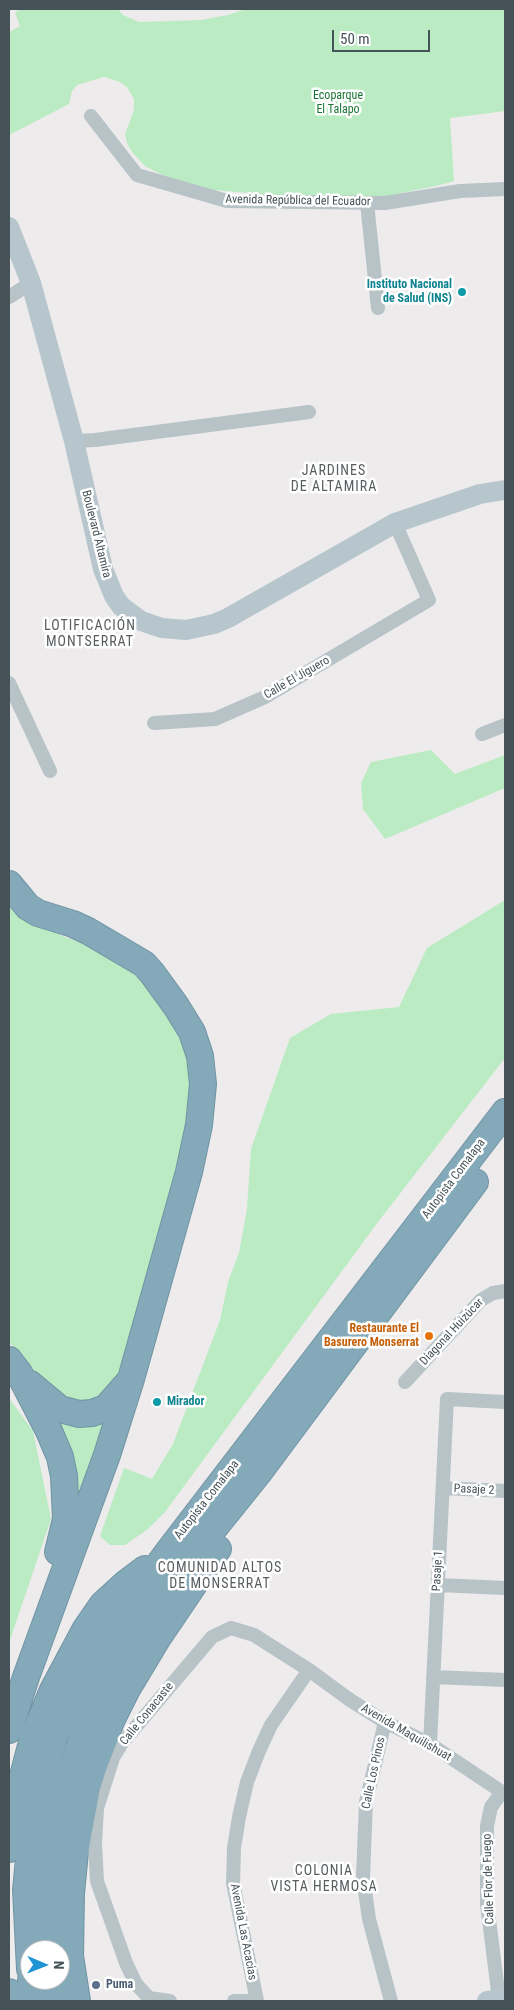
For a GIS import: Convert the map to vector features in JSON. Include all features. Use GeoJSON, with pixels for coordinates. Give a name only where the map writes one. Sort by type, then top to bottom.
{"type":"FeatureCollection","features":[{"type":"Feature","properties":{"kind":"highway"},"geometry":{"type":"LineString","coordinates":[[9,884],[28,908],[73,924],[144,964],[181,1013],[192,1032],[200,1056],[202,1098],[199,1126],[189,1172],[131,1378],[104,1464],[26,1677],[9,1730]]}},
{"type":"Feature","properties":{"kind":"highway","name":"Autopista Comalapa"},"geometry":{"type":"LineString","coordinates":[[29,1940],[26,1890],[33,1818],[55,1735],[84,1676],[112,1629],[168,1552],[505,1112]]}},
{"type":"Feature","properties":{"kind":"highway","name":"Autopista Comalapa"},"geometry":{"type":"LineString","coordinates":[[50,1940],[49,1883],[53,1843],[65,1785],[89,1719],[119,1662],[178,1573],[260,1471],[505,1142]]}},
{"type":"Feature","properties":{"kind":"highway"},"geometry":{"type":"LineString","coordinates":[[14,1366],[51,1403],[66,1411],[79,1414],[92,1413],[106,1408],[131,1378]]}},
{"type":"Feature","properties":{"kind":"highway"},"geometry":{"type":"LineString","coordinates":[[9,1686],[54,1566],[66,1518],[64,1476],[60,1457],[49,1431],[14,1366]]}},
{"type":"Feature","properties":{"kind":"highway"},"geometry":{"type":"LineString","coordinates":[[77,2001],[70,1956],[71,1893],[75,1852],[87,1787],[94,1765],[112,1718],[127,1689],[157,1639],[220,1545],[260,1471]]}},
{"type":"Feature","properties":{"kind":"highway"},"geometry":{"type":"LineString","coordinates":[[9,1849],[18,1794],[33,1738],[54,1690],[85,1630],[103,1604],[125,1584],[168,1552]]}},
{"type":"Feature","properties":{"kind":"highway"},"geometry":{"type":"LineString","coordinates":[[9,1992],[10,2001]]}},
{"type":"Feature","properties":{"kind":"street","name":"Avenida República del Ecuador"},"geometry":{"type":"LineString","coordinates":[[91,116],[137,175],[227,201],[385,203],[460,191],[505,189]]}},
{"type":"Feature","properties":{"kind":"street"},"geometry":{"type":"LineString","coordinates":[[367,203],[378,308]]}},
{"type":"Feature","properties":{"kind":"street","name":"Boulevard Altamira"},"geometry":{"type":"LineString","coordinates":[[9,227],[31,283],[74,441],[103,569],[114,596],[121,606],[141,622],[162,628],[186,630],[201,628],[228,618],[395,523],[480,494],[505,490]]}},
{"type":"Feature","properties":{"kind":"street"},"geometry":{"type":"LineString","coordinates":[[9,297],[31,283]]}},
{"type":"Feature","properties":{"kind":"street"},"geometry":{"type":"LineString","coordinates":[[74,441],[95,440],[309,412]]}},
{"type":"Feature","properties":{"kind":"street","name":"Calle El Jiguero"},"geometry":{"type":"LineString","coordinates":[[154,723],[215,719],[265,698],[429,600],[395,523]]}},
{"type":"Feature","properties":{"kind":"street"},"geometry":{"type":"LineString","coordinates":[[9,683],[50,771]]}},
{"type":"Feature","properties":{"kind":"street"},"geometry":{"type":"LineString","coordinates":[[482,734],[505,725]]}},
{"type":"Feature","properties":{"kind":"street","name":"Diagonal Huizúcar"},"geometry":{"type":"LineString","coordinates":[[405,1382],[481,1300],[493,1293],[505,1291]]}},
{"type":"Feature","properties":{"kind":"street","name":"Pasaje 1"},"geometry":{"type":"LineString","coordinates":[[430,1744],[448,1399],[505,1402]]}},
{"type":"Feature","properties":{"kind":"street","name":"Pasaje 2"},"geometry":{"type":"LineString","coordinates":[[443,1488],[505,1492]]}},
{"type":"Feature","properties":{"kind":"street"},"geometry":{"type":"LineString","coordinates":[[438,1585],[505,1588]]}},
{"type":"Feature","properties":{"kind":"street","name":"Calle Conacaste"},"geometry":{"type":"LineString","coordinates":[[170,2001],[149,1998],[136,1984],[126,1963],[98,1881],[95,1843],[98,1808],[113,1758],[132,1730],[212,1637],[221,1632],[231,1628],[254,1635],[309,1670]]}},
{"type":"Feature","properties":{"kind":"street","name":"Avenida Maquilishuat"},"geometry":{"type":"LineString","coordinates":[[309,1670],[350,1700],[385,1722],[430,1744],[503,1793]]}},
{"type":"Feature","properties":{"kind":"street","name":"Avenida Las Acacias"},"geometry":{"type":"LineString","coordinates":[[257,2001],[233,1883],[234,1848],[247,1782],[259,1751],[271,1725],[309,1670]]}},
{"type":"Feature","properties":{"kind":"street"},"geometry":{"type":"LineString","coordinates":[[432,1677],[505,1680]]}},
{"type":"Feature","properties":{"kind":"street","name":"Calle Los Pinos"},"geometry":{"type":"LineString","coordinates":[[385,1722],[366,1802],[363,1877],[369,1919],[391,2001]]}},
{"type":"Feature","properties":{"kind":"street","name":"Calle Flor de Fuego"},"geometry":{"type":"LineString","coordinates":[[497,2000],[487,1904],[487,1826],[491,1807],[503,1793]]}},
{"type":"Feature","properties":{"kind":"street"},"geometry":{"type":"LineString","coordinates":[[234,2001],[257,2001]]}},
{"type":"Feature","properties":{"kind":"green space","name":"Ecoparque El Talapo"},"geometry":{"type":"Polygon","coordinates":[[[20,9],[118,9],[123,15],[139,22],[201,20],[228,15],[246,9],[505,9],[505,111],[450,118],[454,181],[440,185],[377,198],[283,196],[203,189],[160,174],[145,166],[132,152],[125,134],[134,110],[134,99],[127,87],[120,82],[104,77],[77,85],[72,91],[69,104],[9,135],[9,32],[20,26],[15,13],[20,9]]]}},
{"type":"Feature","properties":{"kind":"green space"},"geometry":{"type":"Polygon","coordinates":[[[431,750],[455,774],[505,755],[505,788],[385,839],[363,809],[361,783],[371,762],[431,750]]]}},
{"type":"Feature","properties":{"kind":"green space"},"geometry":{"type":"Polygon","coordinates":[[[505,900],[505,1058],[378,1222],[165,1512],[148,1529],[125,1545],[110,1545],[100,1536],[124,1468],[152,1479],[173,1444],[220,1320],[228,1282],[239,1253],[247,1209],[251,1149],[290,1038],[331,1014],[399,1007],[427,948],[505,900]]]}},
{"type":"Feature","properties":{"kind":"green space"},"geometry":{"type":"Polygon","coordinates":[[[9,902],[45,927],[62,936],[102,950],[127,968],[153,991],[186,1046],[193,1107],[121,1372],[108,1389],[90,1401],[74,1401],[56,1389],[30,1369],[9,1341],[9,902]]]}},
{"type":"Feature","properties":{"kind":"green space"},"geometry":{"type":"Polygon","coordinates":[[[9,1398],[33,1431],[51,1519],[9,1643],[9,1398]]]}},
{"type":"Feature","properties":{"kind":"green space"},"geometry":{"type":"Polygon","coordinates":[[[53,1416],[109,1418],[77,1516],[53,1416]]]}},
{"type":"Feature","properties":{"kind":"place","name":"Instituto Nacional de Salud (INS)"},"geometry":{"type":"Point","coordinates":[462,292]}},
{"type":"Feature","properties":{"kind":"place","name":"Restaurante El Basurero Monserrat"},"geometry":{"type":"Point","coordinates":[429,1336]}},
{"type":"Feature","properties":{"kind":"place","name":"Mirador"},"geometry":{"type":"Point","coordinates":[157,1402]}},
{"type":"Feature","properties":{"kind":"place","name":"Puma"},"geometry":{"type":"Point","coordinates":[96,1985]}},
{"type":"Feature","properties":{"kind":"district","name":"JARDINES DE ALTAMIRA"},"geometry":{"type":"Point","coordinates":[334,480]}},
{"type":"Feature","properties":{"kind":"district","name":"LOTIFICACIÓN MONTSERRAT"},"geometry":{"type":"Point","coordinates":[90,634]}},
{"type":"Feature","properties":{"kind":"district","name":"COMUNIDAD ALTOS DE MONSERRAT"},"geometry":{"type":"Point","coordinates":[220,1576]}},
{"type":"Feature","properties":{"kind":"district","name":"COLONIA VISTA HERMOSA"},"geometry":{"type":"Point","coordinates":[324,1879]}}]}
